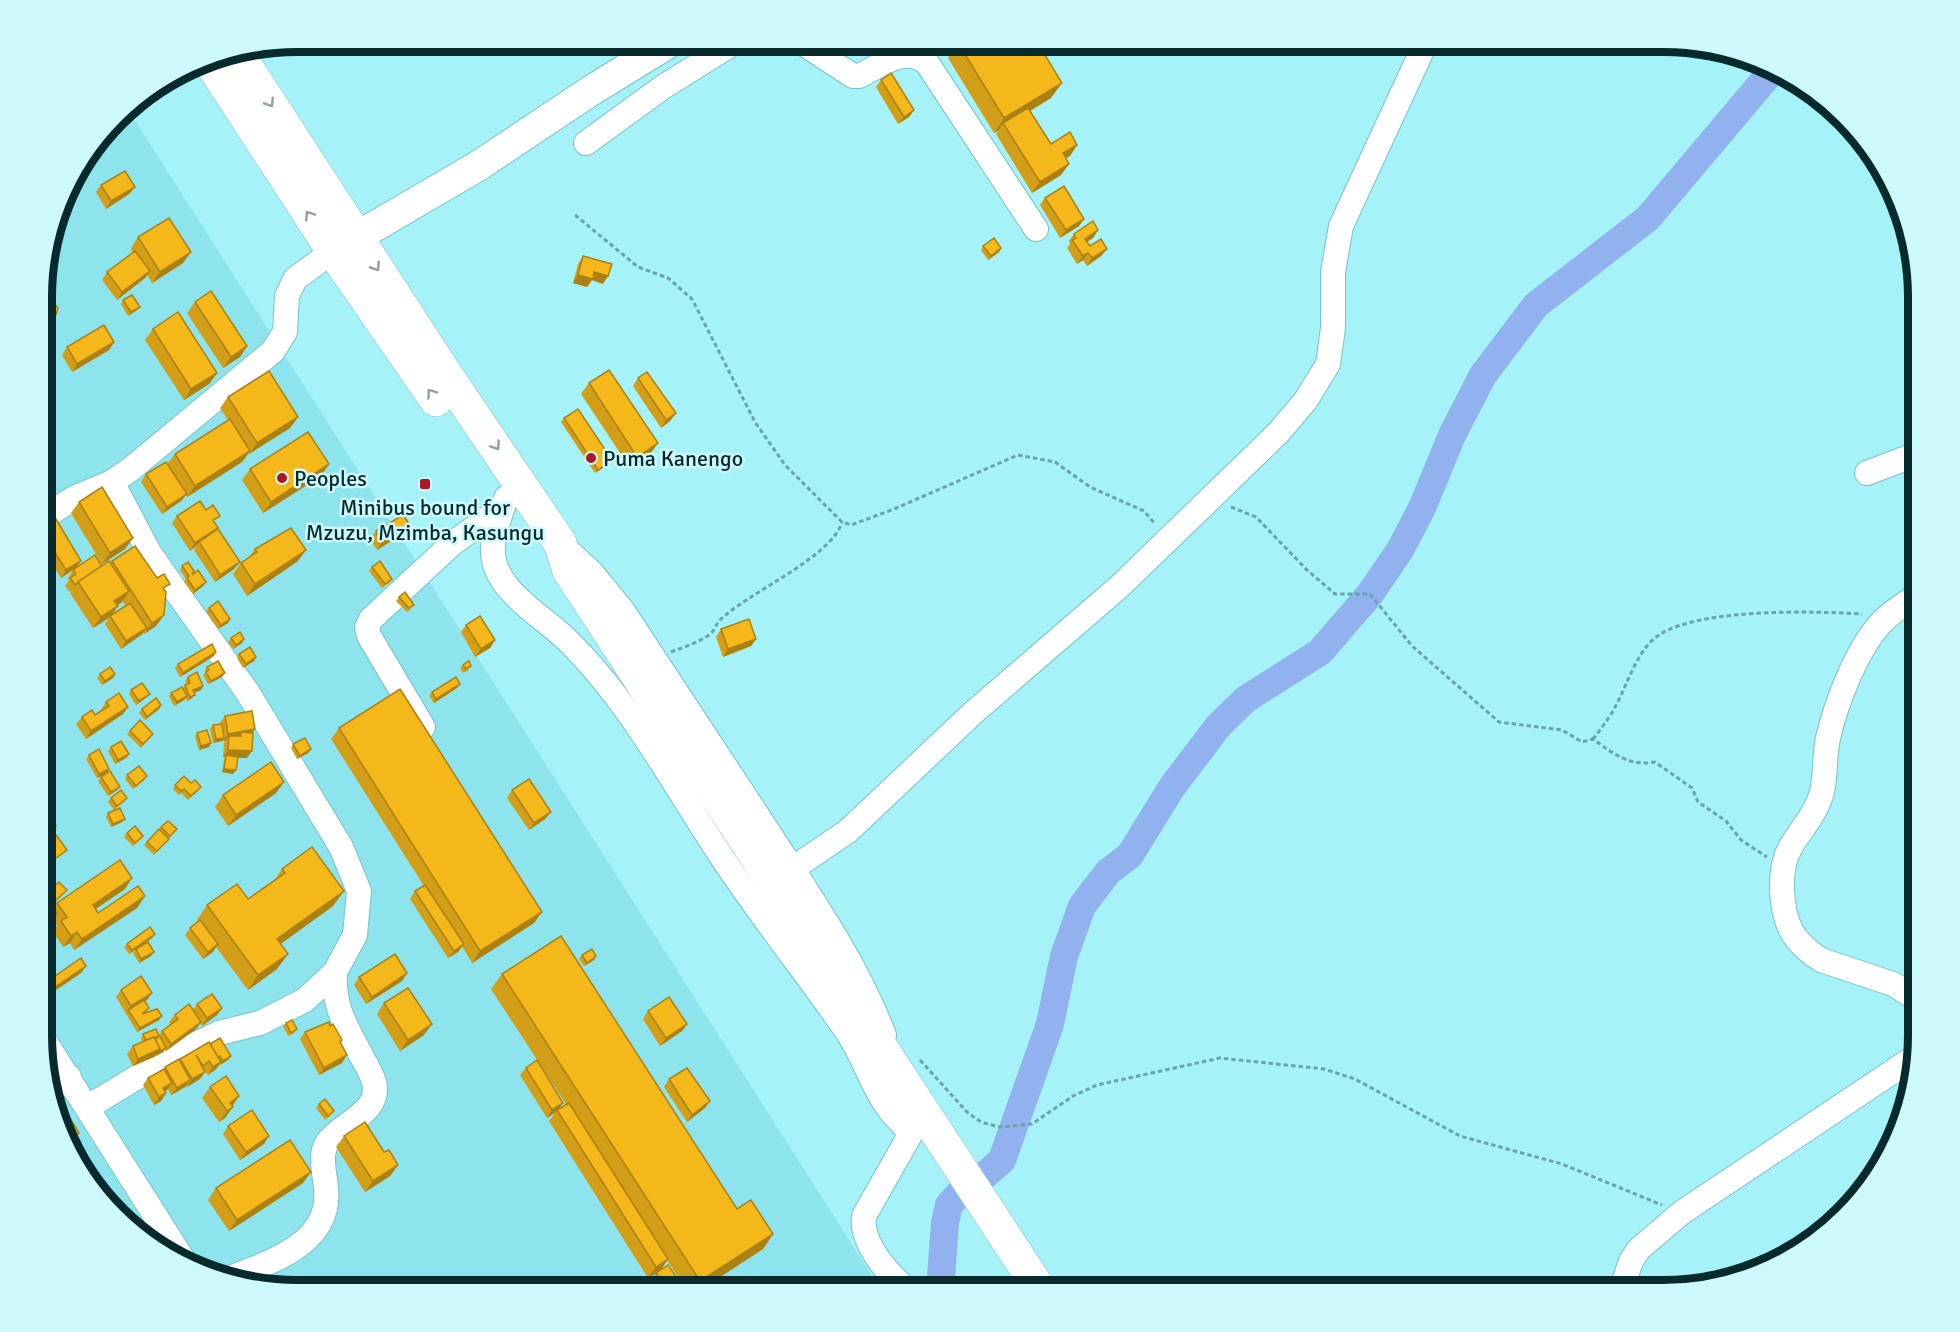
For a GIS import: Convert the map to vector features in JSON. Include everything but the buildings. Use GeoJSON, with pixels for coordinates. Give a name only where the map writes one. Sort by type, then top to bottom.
{"type":"FeatureCollection","features":[{"type":"Feature","properties":{"kind":"highway"},"geometry":{"type":"LineString","coordinates":[[241,59],[345,244],[505,502],[547,554],[564,557]]}},
{"type":"Feature","properties":{"kind":"highway"},"geometry":{"type":"LineString","coordinates":[[215,67],[345,244],[564,557],[908,1064],[917,1121],[1033,1280]]}},
{"type":"Feature","properties":{"kind":"main road"},"geometry":{"type":"LineString","coordinates":[[345,244],[478,166],[654,52]]}},
{"type":"Feature","properties":{"kind":"street"},"geometry":{"type":"LineString","coordinates":[[586,143],[663,87],[719,52]]}},
{"type":"Feature","properties":{"kind":"street"},"geometry":{"type":"LineString","coordinates":[[816,52],[853,76],[859,76],[903,54],[912,54],[927,63],[1036,230]]}},
{"type":"Feature","properties":{"kind":"street"},"geometry":{"type":"LineString","coordinates":[[792,869],[862,819],[974,712],[1120,586],[1279,432],[1306,400],[1328,364],[1333,328],[1333,272],[1341,226],[1421,52]]}},
{"type":"Feature","properties":{"kind":"street"},"geometry":{"type":"LineString","coordinates":[[52,512],[76,497],[112,482],[131,470],[273,351],[285,332],[287,296],[295,279],[345,244]]}},
{"type":"Feature","properties":{"kind":"street"},"geometry":{"type":"LineString","coordinates":[[1867,473],[1907,458]]}},
{"type":"Feature","properties":{"kind":"street"},"geometry":{"type":"LineString","coordinates":[[88,1107],[175,1054],[219,1033],[260,1023],[305,1000],[335,972],[355,935],[359,891],[341,847],[248,693],[150,554],[112,482]]}},
{"type":"Feature","properties":{"kind":"street"},"geometry":{"type":"LineString","coordinates":[[436,748],[369,636],[367,627],[371,619],[453,543],[505,502]]}},
{"type":"Feature","properties":{"kind":"street"},"geometry":{"type":"LineString","coordinates":[[505,502],[493,545],[493,562],[501,577],[513,593],[567,639],[610,686],[749,898],[790,951],[853,1041],[880,1100],[892,1117],[917,1121],[864,1216],[862,1226],[874,1252],[899,1280]]}},
{"type":"Feature","properties":{"kind":"street"},"geometry":{"type":"LineString","coordinates":[[564,557],[592,573],[623,612],[838,940],[908,1064]]}},
{"type":"Feature","properties":{"kind":"street"},"geometry":{"type":"LineString","coordinates":[[1907,602],[1874,632],[1841,698],[1828,740],[1818,803],[1790,848],[1784,872],[1783,893],[1793,934],[1812,954],[1821,960],[1893,984],[1907,993]]}},
{"type":"Feature","properties":{"kind":"street"},"geometry":{"type":"LineString","coordinates":[[241,1273],[300,1246],[318,1226],[328,1205],[323,1158],[326,1144],[336,1133],[368,1109],[375,1095],[374,1081],[337,1009],[334,993],[335,972]]}},
{"type":"Feature","properties":{"kind":"street"},"geometry":{"type":"LineString","coordinates":[[1624,1280],[1631,1261],[1640,1249],[1681,1213],[1905,1063]]}},
{"type":"Feature","properties":{"kind":"street"},"geometry":{"type":"LineString","coordinates":[[60,1084],[88,1107],[175,1247]]}},
{"type":"Feature","properties":{"kind":"path"},"geometry":{"type":"LineString","coordinates":[[575,216],[638,267],[668,278],[692,299],[755,422],[785,465],[842,522],[851,525],[894,509],[1018,454],[1055,462],[1090,487],[1144,511],[1168,540]]}},
{"type":"Feature","properties":{"kind":"path"},"geometry":{"type":"LineString","coordinates":[[1211,496],[1256,517],[1306,569],[1335,594],[1370,594],[1412,646],[1499,722],[1562,730],[1582,742],[1593,740],[1613,711],[1642,654],[1658,635],[1701,618],[1814,611],[1874,615],[1897,610]]}},
{"type":"Feature","properties":{"kind":"path"},"geometry":{"type":"LineString","coordinates":[[653,658],[694,643],[713,633],[718,622],[770,583],[797,569],[831,541],[839,532],[842,522]]}},
{"type":"Feature","properties":{"kind":"path"},"geometry":{"type":"LineString","coordinates":[[1593,740],[1620,759],[1644,764],[1655,762],[1692,788],[1698,802],[1726,821],[1741,840],[1765,854],[1776,868],[1784,872]]}},
{"type":"Feature","properties":{"kind":"path"},"geometry":{"type":"LineString","coordinates":[[908,1064],[945,1090],[967,1112],[981,1122],[999,1127],[1032,1124],[1073,1096],[1096,1085],[1220,1058],[1303,1065],[1341,1072],[1460,1136],[1562,1164],[1681,1213]]}},
{"type":"Feature","properties":{"kind":"shaded area"},"geometry":{"type":"Polygon","coordinates":[[[132,116],[875,1280],[298,1280],[250,1275],[204,1261],[175,1247],[149,1229],[113,1196],[85,1157],[71,1128],[61,1098],[52,1034],[52,298],[57,250],[71,204],[85,175],[103,149],[132,116]]]}},
{"type":"Feature","properties":{"kind":"waterway"},"geometry":{"type":"LineString","coordinates":[[984,1176],[1002,1160],[1050,1024],[1064,956],[1082,906],[1108,872],[1130,855],[1172,787],[1219,725],[1246,699],[1320,652],[1370,594],[1400,550],[1422,508],[1452,435],[1483,375],[1536,305],[1648,218],[1767,76]]}},
{"type":"Feature","properties":{"kind":"waterway"},"geometry":{"type":"LineString","coordinates":[[941,1280],[945,1223],[949,1205],[960,1193]]}},
{"type":"Feature","properties":{"kind":"place","name":"Puma Kanengo"},"geometry":{"type":"Point","coordinates":[591,458]}},
{"type":"Feature","properties":{"kind":"place","name":"Peoples"},"geometry":{"type":"Point","coordinates":[282,478]}},
{"type":"Feature","properties":{"kind":"place","name":"Minibus bound for Mzuzu, Mzimba, Kasungu"},"geometry":{"type":"Point","coordinates":[425,484]}}]}
